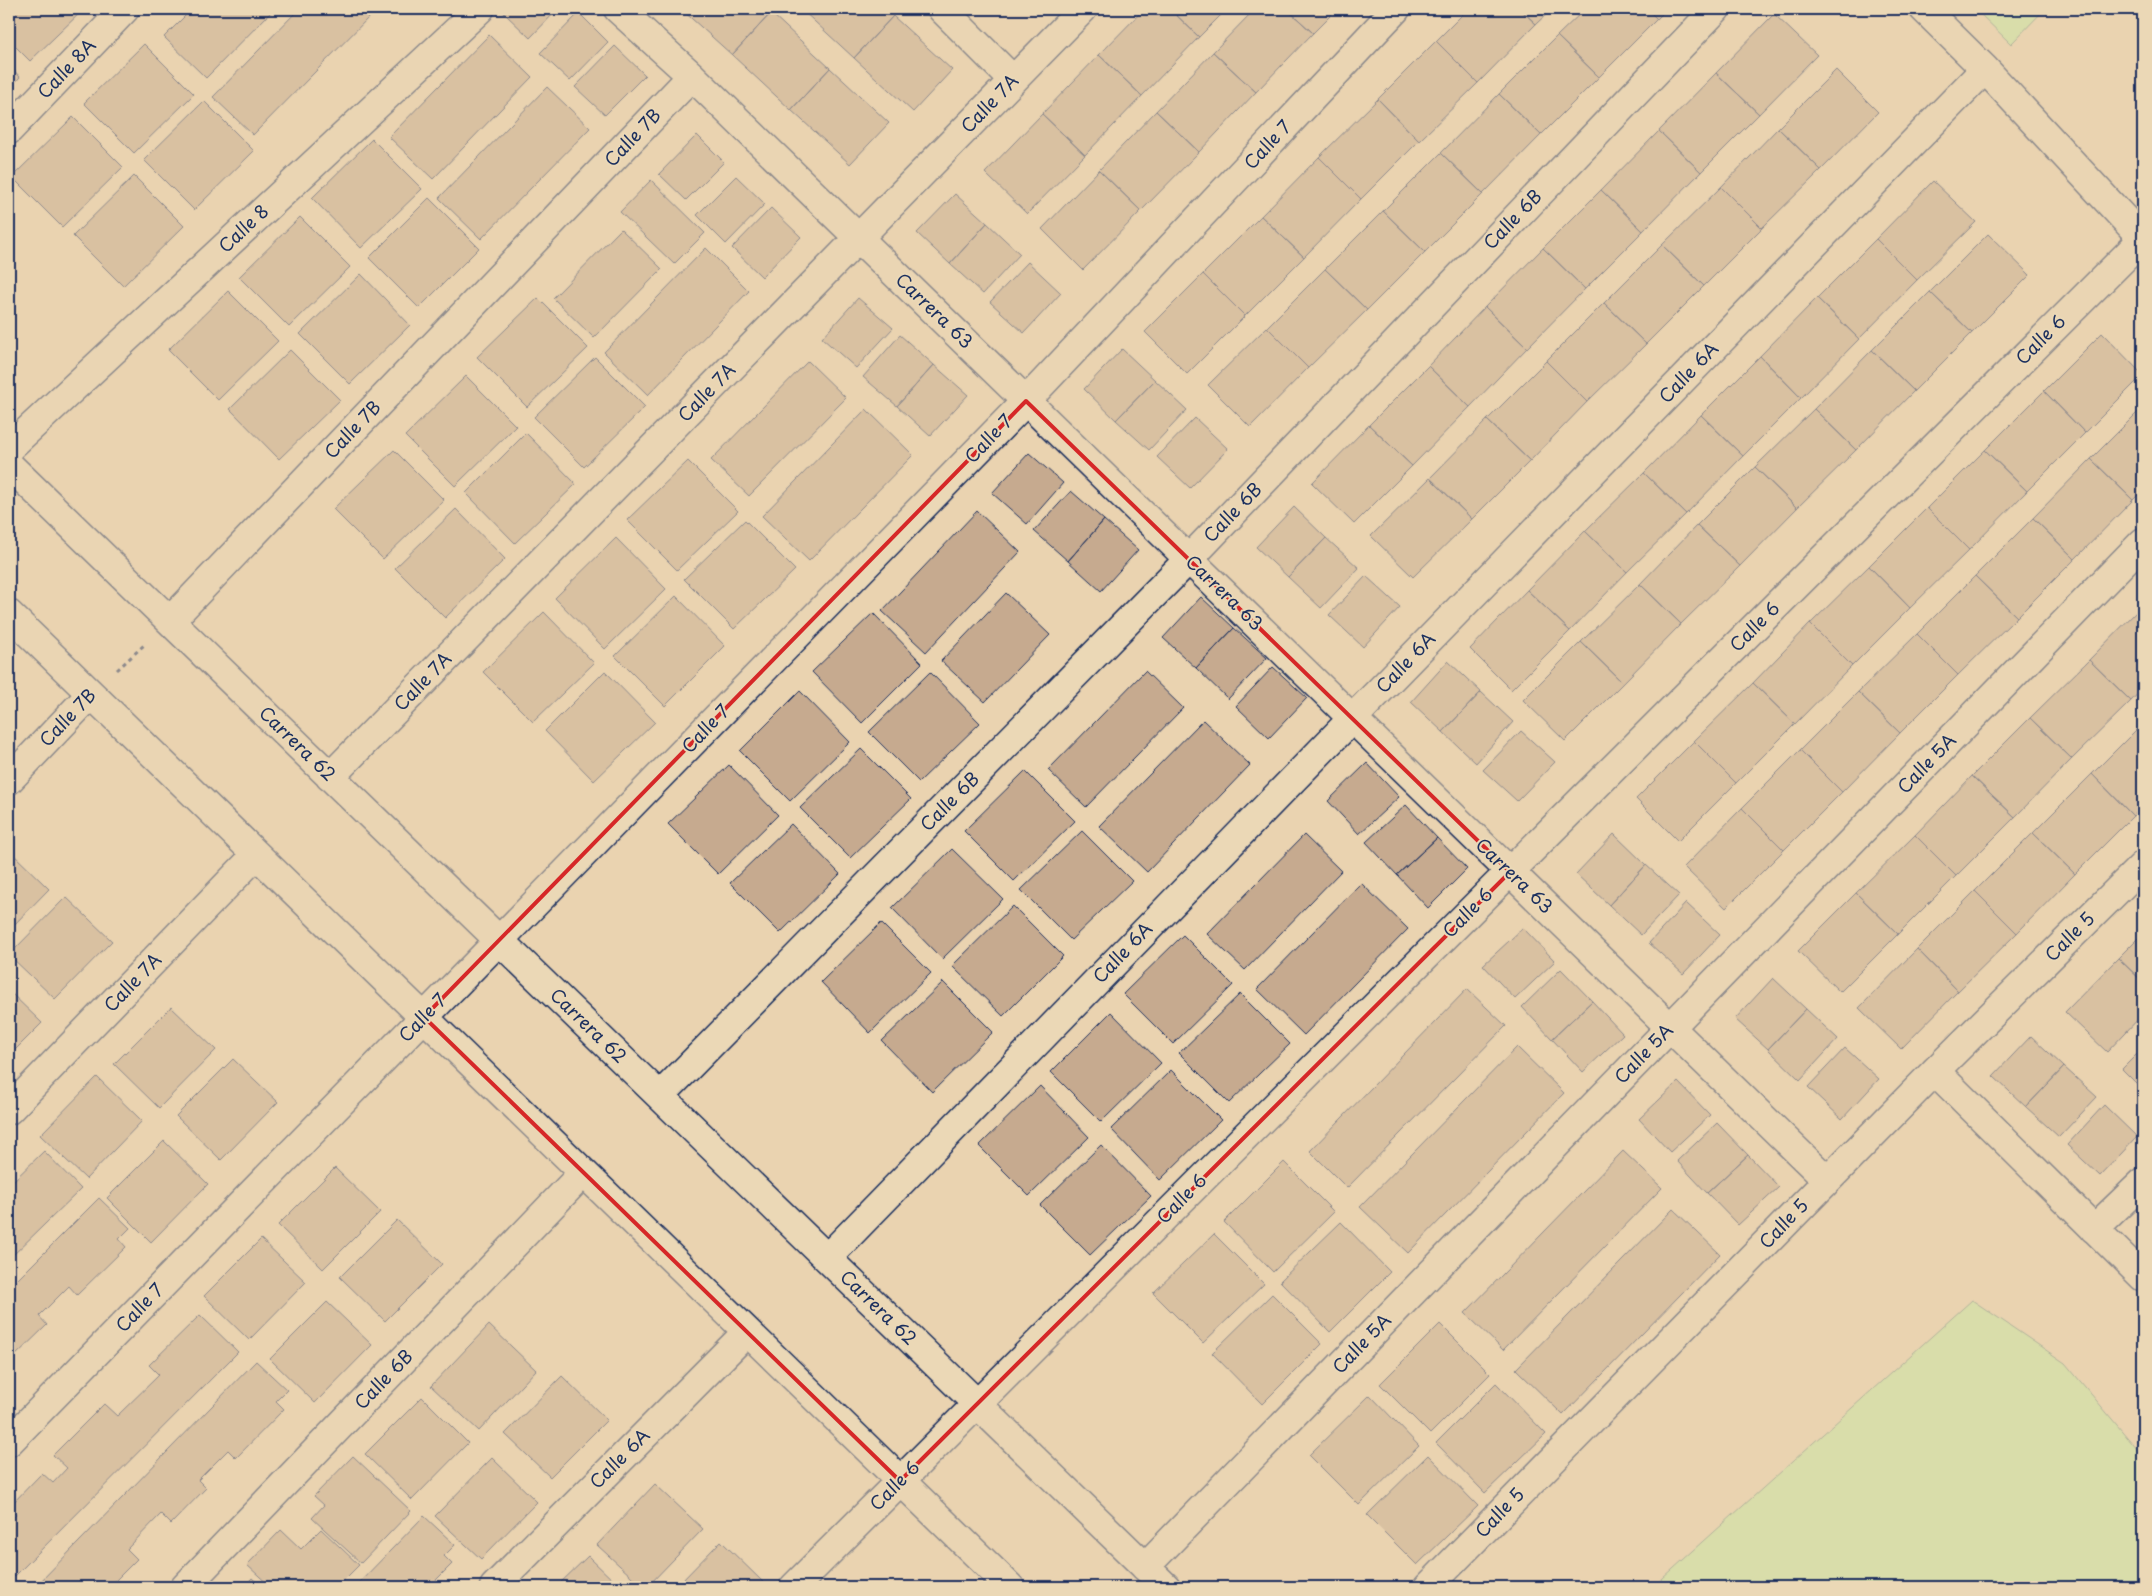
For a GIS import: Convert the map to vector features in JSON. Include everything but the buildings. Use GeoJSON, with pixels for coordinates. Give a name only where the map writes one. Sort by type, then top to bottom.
{"type":"FeatureCollection","features":[{"type":"Feature","properties":{"kind":"street","name":"Calle 8A"},"geometry":{"type":"LineString","coordinates":[[9,130],[124,9]]}},
{"type":"Feature","properties":{"kind":"street","name":"Calle 8"},"geometry":{"type":"LineString","coordinates":[[9,448],[480,9]]}},
{"type":"Feature","properties":{"kind":"street","name":"Carrera 63"},"geometry":{"type":"LineString","coordinates":[[618,9],[692,76],[1828,1180]]}},
{"type":"Feature","properties":{"kind":"street"},"geometry":{"type":"LineString","coordinates":[[942,9],[1013,80]]}},
{"type":"Feature","properties":{"kind":"street","name":"Calle 7A"},"geometry":{"type":"LineString","coordinates":[[330,777],[1083,9]]}},
{"type":"Feature","properties":{"kind":"street","name":"Calle 7"},"geometry":{"type":"LineString","coordinates":[[9,1442],[1026,401],[1396,9]]}},
{"type":"Feature","properties":{"kind":"street","name":"Calle 6B"},"geometry":{"type":"LineString","coordinates":[[660,1096],[1189,559],[1716,9]]}},
{"type":"Feature","properties":{"kind":"street"},"geometry":{"type":"LineString","coordinates":[[1924,9],[1985,69],[2143,239]]}},
{"type":"Feature","properties":{"kind":"street","name":"Calle 6A"},"geometry":{"type":"LineString","coordinates":[[827,1258],[1985,69]]}},
{"type":"Feature","properties":{"kind":"street","name":"Calle 7B"},"geometry":{"type":"LineString","coordinates":[[170,621],[692,76]]}},
{"type":"Feature","properties":{"kind":"street","name":"Calle 6"},"geometry":{"type":"LineString","coordinates":[[794,1587],[2143,239]]}},
{"type":"Feature","properties":{"kind":"street","name":"Carrera 62"},"geometry":{"type":"LineString","coordinates":[[9,465],[1166,1587]]}},
{"type":"Feature","properties":{"kind":"street","name":"Calle 5A"},"geometry":{"type":"LineString","coordinates":[[1145,1567],[2143,542]]}},
{"type":"Feature","properties":{"kind":"street"},"geometry":{"type":"LineString","coordinates":[[9,614],[1010,1587]]}},
{"type":"Feature","properties":{"kind":"street","name":"Calle 7B"},"geometry":{"type":"LineString","coordinates":[[9,780],[91,694]]}},
{"type":"Feature","properties":{"kind":"street","name":"Calle 7A"},"geometry":{"type":"LineString","coordinates":[[9,1110],[256,855]]}},
{"type":"Feature","properties":{"kind":"street","name":"Calle 5"},"geometry":{"type":"LineString","coordinates":[[1428,1587],[1935,1071],[2143,864]]}},
{"type":"Feature","properties":{"kind":"street"},"geometry":{"type":"LineString","coordinates":[[1935,1071],[2143,1277]]}},
{"type":"Feature","properties":{"kind":"street","name":"Calle 6B"},"geometry":{"type":"LineString","coordinates":[[185,1587],[584,1173]]}},
{"type":"Feature","properties":{"kind":"street"},"geometry":{"type":"LineString","coordinates":[[2094,1229],[2143,1182]]}},
{"type":"Feature","properties":{"kind":"street","name":"Calle 6A"},"geometry":{"type":"LineString","coordinates":[[494,1587],[747,1332]]}},
{"type":"Feature","properties":{"kind":"path","name":"Calle 7B"},"geometry":{"type":"LineString","coordinates":[[91,694],[170,621]]}},
{"type":"Feature","properties":{"kind":"highlighted area"},"geometry":{"type":"Polygon","coordinates":[[[1026,401],[1510,872],[900,1481],[424,1017],[1026,401]]]}},
{"type":"Feature","properties":{"kind":"green space"},"geometry":{"type":"Polygon","coordinates":[[[1975,9],[2045,9],[2011,44],[1975,9]]]}},
{"type":"Feature","properties":{"kind":"green space"},"geometry":{"type":"Polygon","coordinates":[[[1972,1300],[2065,1363],[2143,1456],[2143,1587],[1653,1587],[1972,1300]]]}}]}
